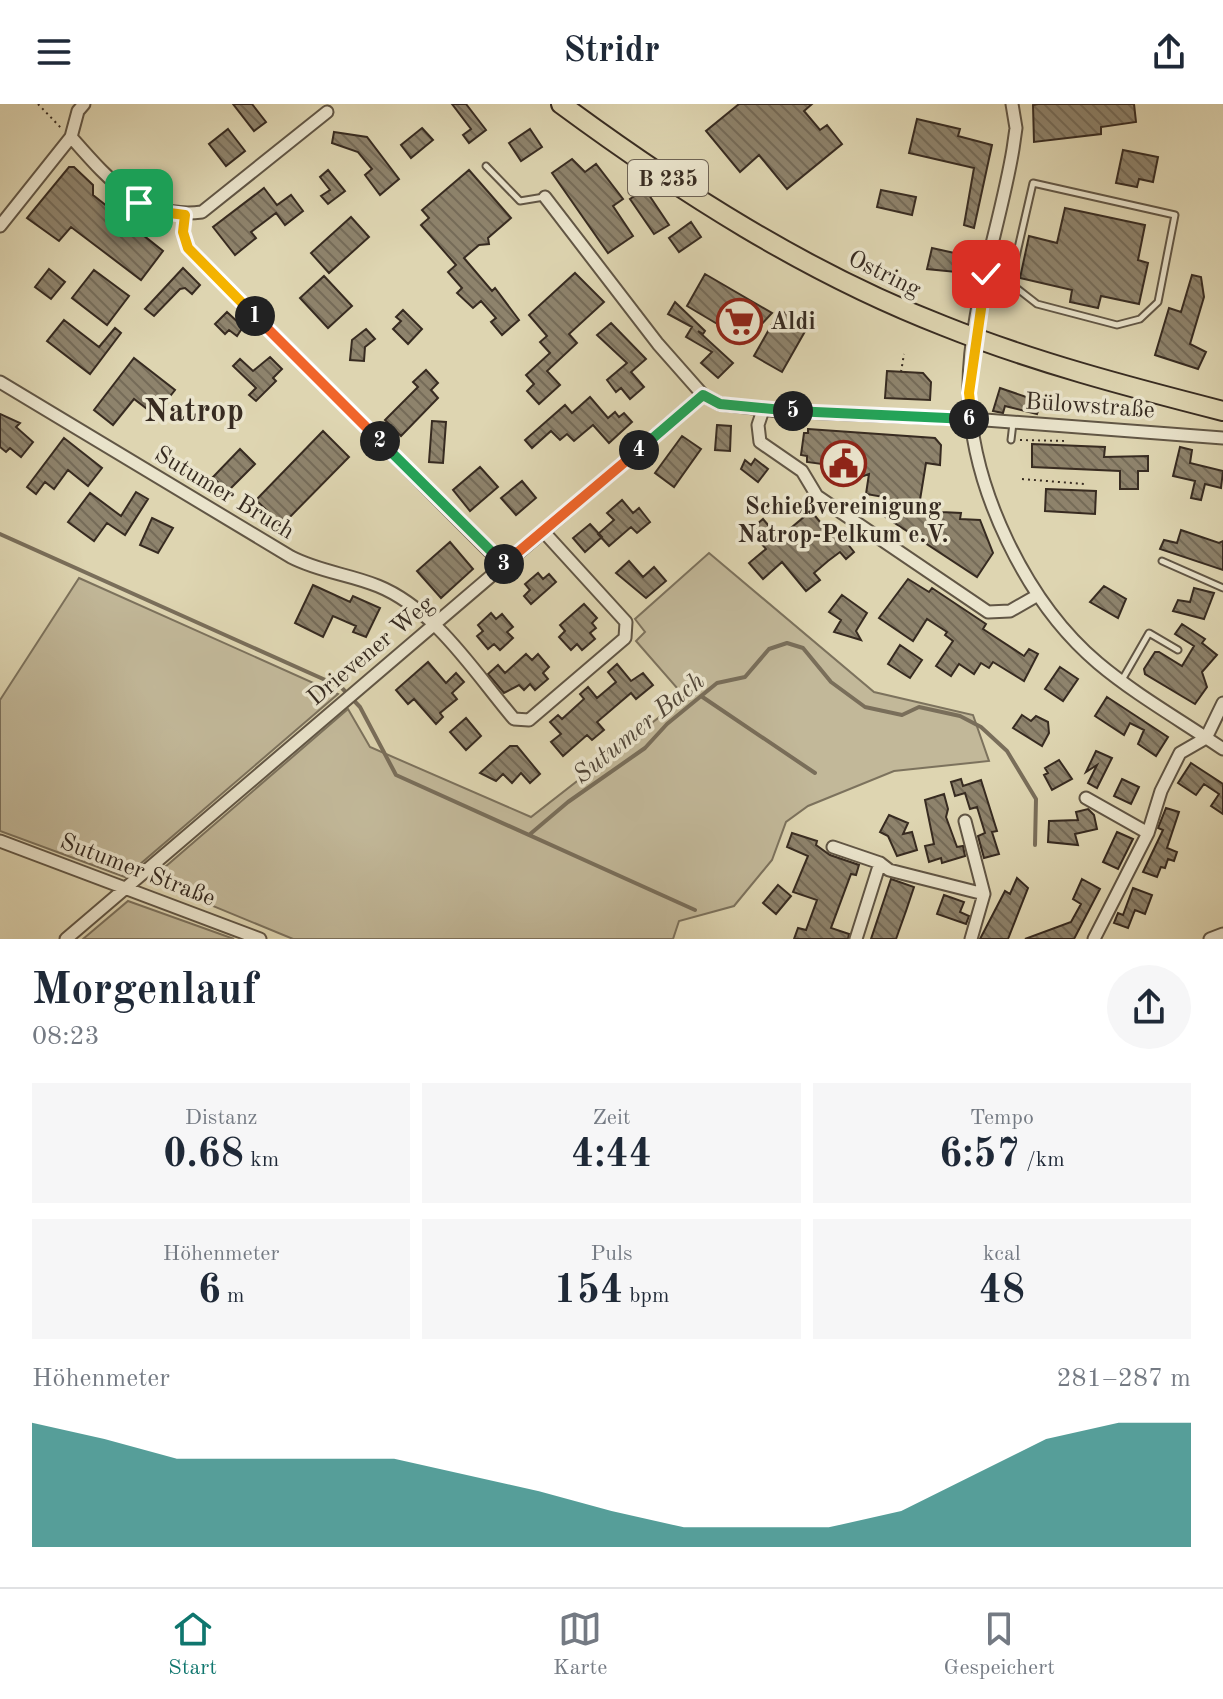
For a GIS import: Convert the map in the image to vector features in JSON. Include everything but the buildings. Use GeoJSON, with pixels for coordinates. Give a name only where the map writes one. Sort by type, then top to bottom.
{"type":"FeatureCollection","features":[{"type":"Feature","properties":{"kind":"main road","name":"Ostring"},"geometry":{"type":"LineString","coordinates":[[561,104],[628,153],[779,247],[862,289],[975,338],[1100,378],[1223,411]]}},
{"type":"Feature","properties":{"kind":"street"},"geometry":{"type":"LineString","coordinates":[[0,226],[71,137],[74,120],[84,104]]}},
{"type":"Feature","properties":{"kind":"street"},"geometry":{"type":"LineString","coordinates":[[1012,104],[1016,128],[1013,149],[986,274],[969,393],[972,419],[999,521],[1038,595],[1065,631],[1099,664],[1223,749]]}},
{"type":"Feature","properties":{"kind":"street"},"geometry":{"type":"LineString","coordinates":[[71,137],[139,203],[162,212],[185,215],[202,212],[327,112]]}},
{"type":"Feature","properties":{"kind":"street"},"geometry":{"type":"LineString","coordinates":[[545,197],[658,344],[703,395]]}},
{"type":"Feature","properties":{"kind":"street"},"geometry":{"type":"LineString","coordinates":[[188,248],[503,565]]}},
{"type":"Feature","properties":{"kind":"street","name":"Sutumer Bruch"},"geometry":{"type":"LineString","coordinates":[[0,382],[291,557],[319,571],[379,586],[409,603],[433,625],[514,719],[529,720],[625,638],[626,622],[543,531]]}},
{"type":"Feature","properties":{"kind":"street","name":"Bülowstraße"},"geometry":{"type":"LineString","coordinates":[[703,395],[720,404],[763,410],[936,413],[972,419],[1223,438]]}},
{"type":"Feature","properties":{"kind":"street","name":"Drievener Weg"},"geometry":{"type":"LineString","coordinates":[[66,939],[703,395]]}},
{"type":"Feature","properties":{"kind":"street"},"geometry":{"type":"LineString","coordinates":[[763,410],[758,425],[760,442],[802,471],[817,496],[988,612],[1010,611],[1038,595]]}},
{"type":"Feature","properties":{"kind":"street"},"geometry":{"type":"LineString","coordinates":[[1094,939],[1148,833],[1161,791],[1180,753],[1206,738],[1223,703]]}},
{"type":"Feature","properties":{"kind":"street"},"geometry":{"type":"LineString","coordinates":[[1086,798],[1148,833]]}},
{"type":"Feature","properties":{"kind":"street"},"geometry":{"type":"LineString","coordinates":[[965,821],[984,894],[971,939]]}},
{"type":"Feature","properties":{"kind":"street","name":"Sutumer Straße"},"geometry":{"type":"LineString","coordinates":[[0,841],[260,939]]}},
{"type":"Feature","properties":{"kind":"street"},"geometry":{"type":"LineString","coordinates":[[833,847],[880,863],[889,870],[984,894]]}},
{"type":"Feature","properties":{"kind":"street"},"geometry":{"type":"LineString","coordinates":[[856,939],[880,863]]}},
{"type":"Feature","properties":{"kind":"street"},"geometry":{"type":"LineString","coordinates":[[1210,939],[1223,934]]}},
{"type":"Feature","properties":{"kind":"lane"},"geometry":{"type":"LineString","coordinates":[[486,166],[520,201],[545,197]]}},
{"type":"Feature","properties":{"kind":"lane"},"geometry":{"type":"LineString","coordinates":[[986,274],[1010,283],[1037,304],[1117,325],[1140,319],[1158,302],[1175,215],[1033,183],[1010,283]]}},
{"type":"Feature","properties":{"kind":"lane"},"geometry":{"type":"LineString","coordinates":[[1011,440],[1013,422]]}},
{"type":"Feature","properties":{"kind":"lane"},"geometry":{"type":"LineString","coordinates":[[1162,561],[1223,588]]}},
{"type":"Feature","properties":{"kind":"lane"},"geometry":{"type":"LineString","coordinates":[[1122,680],[1149,633],[1178,650]]}},
{"type":"Feature","properties":{"kind":"path"},"geometry":{"type":"LineString","coordinates":[[38,104],[71,137]]}},
{"type":"Feature","properties":{"kind":"path"},"geometry":{"type":"LineString","coordinates":[[901,372],[904,354]]}},
{"type":"Feature","properties":{"kind":"path"},"geometry":{"type":"LineString","coordinates":[[1011,440],[1068,441]]}},
{"type":"Feature","properties":{"kind":"path"},"geometry":{"type":"LineString","coordinates":[[1022,479],[1084,484]]}},
{"type":"Feature","properties":{"kind":"shaded area"},"geometry":{"type":"Polygon","coordinates":[[[709,553],[874,692],[973,715],[989,761],[894,771],[808,806],[786,822],[772,860],[734,906],[679,921],[673,939],[293,939],[150,880],[348,709],[370,747],[531,817],[685,697],[636,641],[645,632],[635,619],[709,553]]]}},
{"type":"Feature","properties":{"kind":"shaded area"},"geometry":{"type":"Polygon","coordinates":[[[79,578],[338,694],[125,877],[0,831],[0,700],[79,578]]]}},
{"type":"Feature","properties":{"kind":"shaded area"},"geometry":{"type":"Polygon","coordinates":[[[128,901],[234,939],[83,939],[128,901]]]}},
{"type":"Feature","properties":{"kind":"waterway","name":"Sutumer Bach"},"geometry":{"type":"LineString","coordinates":[[0,534],[341,687],[360,707],[396,775],[695,910]]}},
{"type":"Feature","properties":{"kind":"waterway","name":"Sutumer Bach"},"geometry":{"type":"LineString","coordinates":[[529,835],[568,802],[645,748],[667,724],[717,683],[745,677],[769,649],[787,643],[803,648],[831,682],[865,707],[902,715],[919,707],[960,716],[981,727],[1007,751],[1036,799],[1035,845]]}},
{"type":"Feature","properties":{"kind":"waterway"},"geometry":{"type":"LineString","coordinates":[[701,696],[815,773]]}},
{"type":"Feature","properties":{"kind":"place","name":"Aldi"},"geometry":{"type":"Point","coordinates":[739,321]}},
{"type":"Feature","properties":{"kind":"place","name":"Schießvereinigung Natrop-Pelkum e.V."},"geometry":{"type":"Point","coordinates":[843,464]}},
{"type":"Feature","properties":{"kind":"district","name":"Natrop"},"geometry":{"type":"Point","coordinates":[194,410]}},
{"type":"Feature","properties":{"kind":"route"},"geometry":{"type":"LineString","coordinates":[[139,203],[162,212],[185,215],[183,232],[188,248],[503,565],[703,395],[720,404],[763,410],[972,419],[969,393],[986,274]]}}]}
